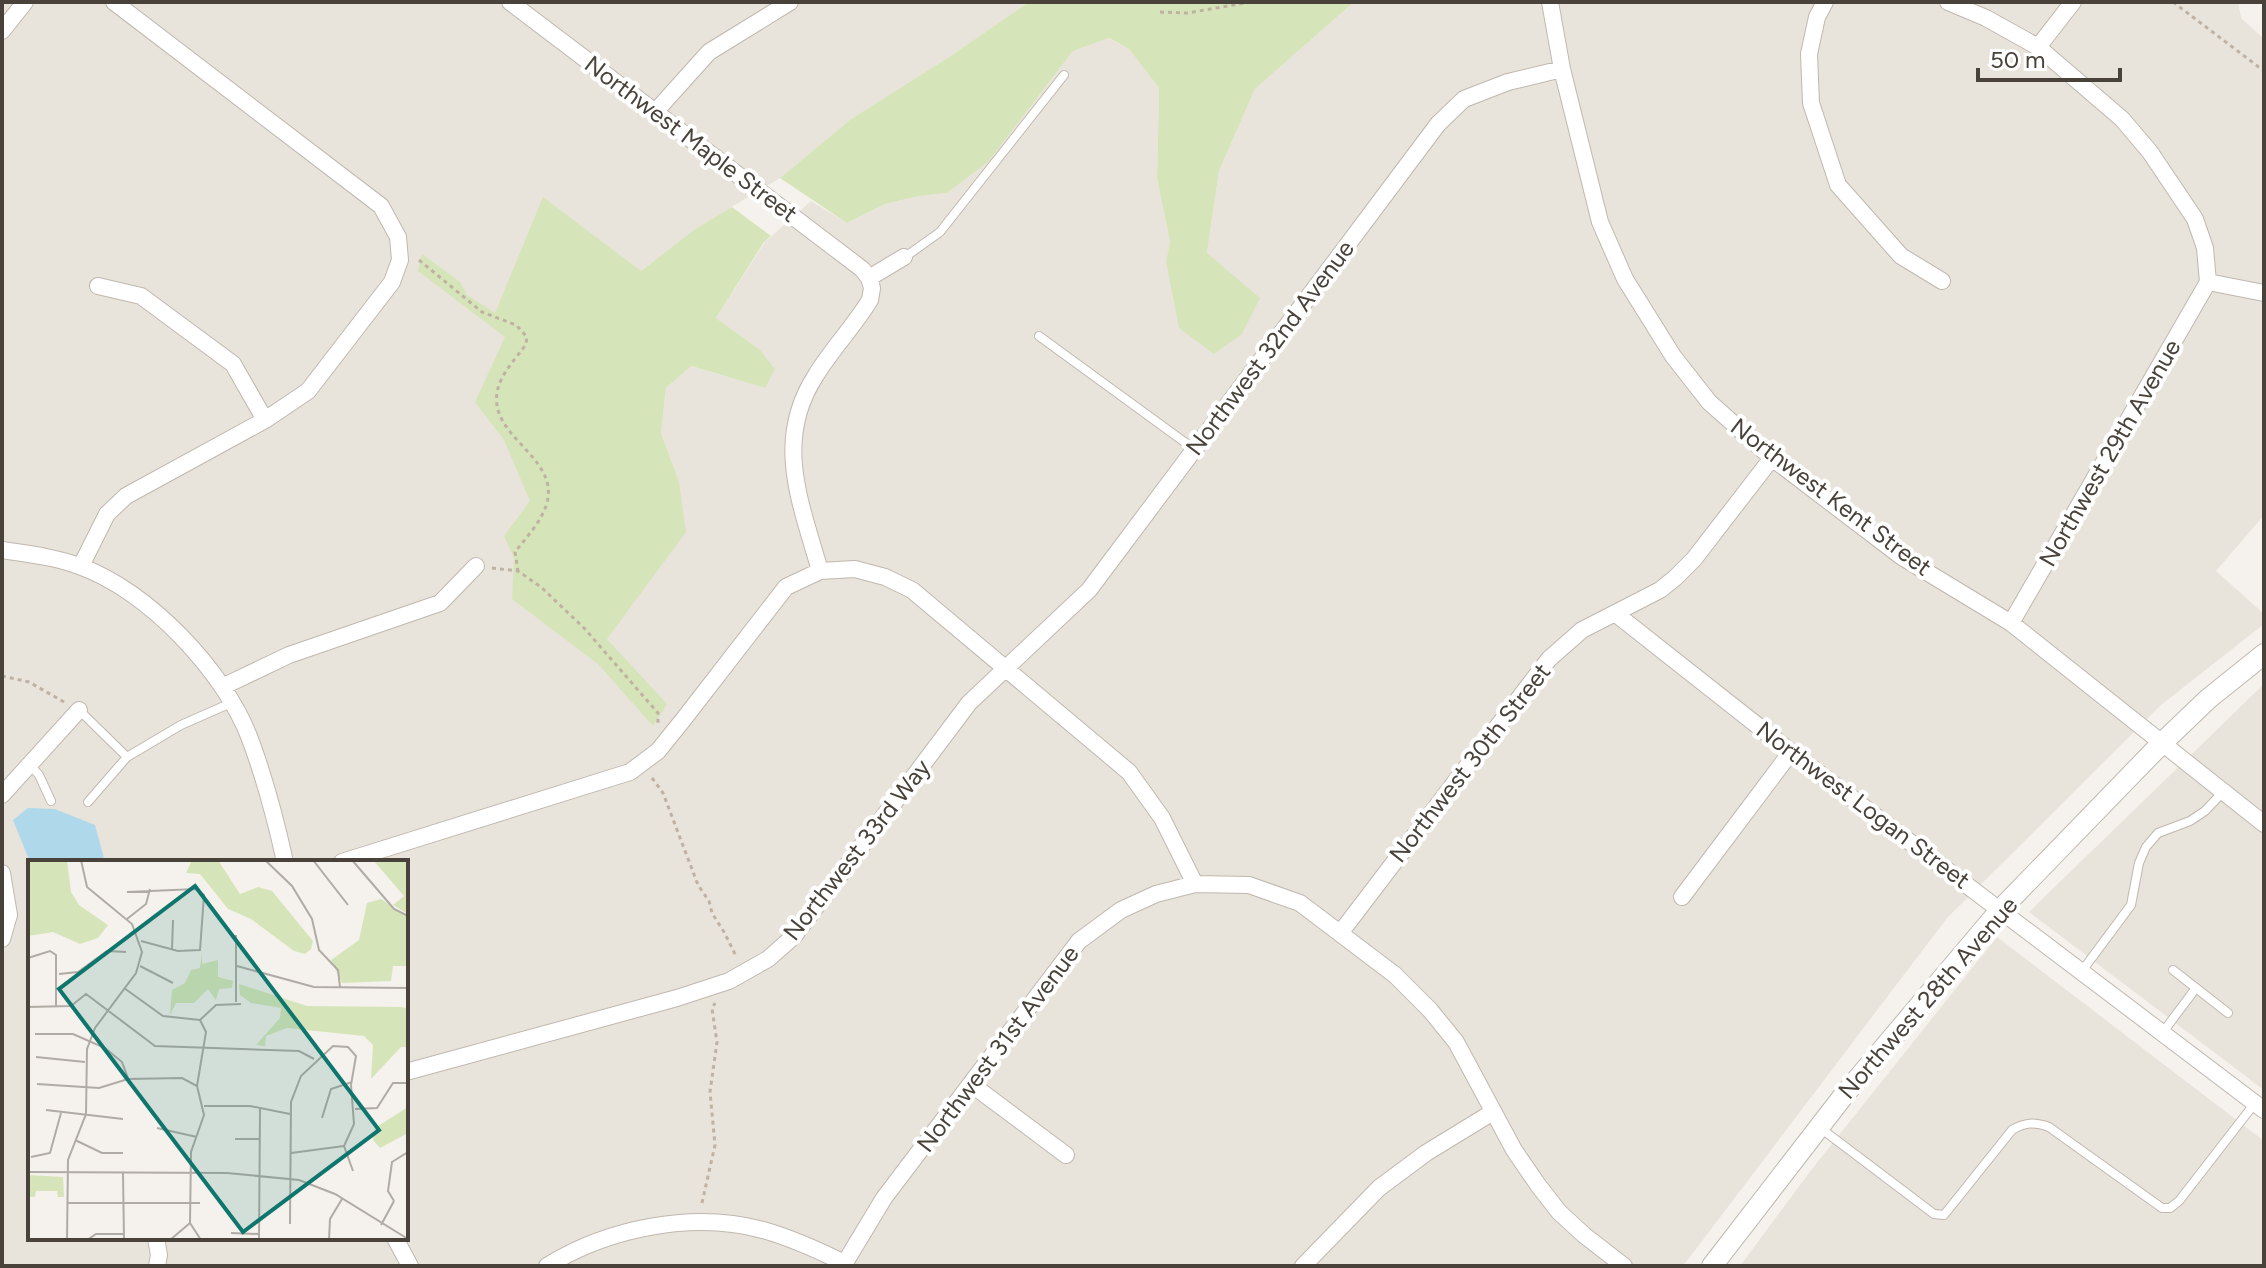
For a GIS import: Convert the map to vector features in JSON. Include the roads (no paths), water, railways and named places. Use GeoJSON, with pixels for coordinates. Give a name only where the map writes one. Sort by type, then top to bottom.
{"type":"FeatureCollection","features":[{"type":"Feature","properties":{"kind":"street"},"geometry":{"type":"LineString","coordinates":[[2,31],[25,2]]}},
{"type":"Feature","properties":{"kind":"street"},"geometry":{"type":"LineString","coordinates":[[81,566],[107,514],[126,496],[265,420],[308,391],[392,282],[400,260],[398,237],[381,206],[114,2]]}},
{"type":"Feature","properties":{"kind":"street","name":"Northwest Maple Street"},"geometry":{"type":"LineString","coordinates":[[510,2],[862,269],[869,278]]}},
{"type":"Feature","properties":{"kind":"street"},"geometry":{"type":"LineString","coordinates":[[656,111],[709,52],[790,2]]}},
{"type":"Feature","properties":{"kind":"street","name":"Northwest Kent Street"},"geometry":{"type":"LineString","coordinates":[[1550,2],[1562,69],[1600,222],[1625,279],[1673,356],[1709,402],[1772,458],[1902,557],[2011,623],[2264,824]]}},
{"type":"Feature","properties":{"kind":"street"},"geometry":{"type":"LineString","coordinates":[[1825,2],[1817,17],[1809,54],[1811,103],[1838,185],[1901,256],[1942,281]]}},
{"type":"Feature","properties":{"kind":"street"},"geometry":{"type":"LineString","coordinates":[[1948,2],[1986,18],[2038,47],[2122,119],[2150,152],[2195,219],[2205,248],[2208,282],[2264,293]]}},
{"type":"Feature","properties":{"kind":"street"},"geometry":{"type":"LineString","coordinates":[[2038,47],[2073,2]]}},
{"type":"Feature","properties":{"kind":"street","name":"Northwest 32nd Avenue"},"geometry":{"type":"LineString","coordinates":[[1004,669],[1089,590],[1438,124],[1464,99],[1508,82],[1562,69]]}},
{"type":"Feature","properties":{"kind":"street"},"geometry":{"type":"LineString","coordinates":[[820,571],[793,470],[795,426],[805,393],[815,376],[870,300],[872,288],[869,278],[904,257]]}},
{"type":"Feature","properties":{"kind":"street","name":"Northwest 29th Avenue"},"geometry":{"type":"LineString","coordinates":[[2011,623],[2208,282]]}},
{"type":"Feature","properties":{"kind":"street"},"geometry":{"type":"LineString","coordinates":[[98,286],[141,296],[233,364],[265,420]]}},
{"type":"Feature","properties":{"kind":"street","name":"Northwest 30th Street"},"geometry":{"type":"LineString","coordinates":[[1341,932],[1549,659],[1582,630],[1660,590],[1675,578],[1694,559],[1772,458]]}},
{"type":"Feature","properties":{"kind":"street"},"geometry":{"type":"LineString","coordinates":[[2,550],[81,566],[115,584],[153,611],[191,646],[224,686],[250,737],[284,860]]}},
{"type":"Feature","properties":{"kind":"street"},"geometry":{"type":"LineString","coordinates":[[224,686],[289,655],[440,603],[476,566]]}},
{"type":"Feature","properties":{"kind":"street"},"geometry":{"type":"LineString","coordinates":[[348,860],[630,772],[658,751],[786,587],[820,571],[855,569],[885,577],[912,590],[1129,772],[1162,818],[1195,884]]}},
{"type":"Feature","properties":{"kind":"street","name":"Northwest Logan Street"},"geometry":{"type":"LineString","coordinates":[[1616,614],[1791,752],[2259,1106]]}},
{"type":"Feature","properties":{"kind":"street","name":"Northwest 28th Avenue"},"geometry":{"type":"LineString","coordinates":[[1712,1266],[1819,1127],[2001,909],[2161,744],[2208,699],[2264,654]]}},
{"type":"Feature","properties":{"kind":"street","name":"Northwest 33rd Way"},"geometry":{"type":"LineString","coordinates":[[408,1071],[677,998],[729,981],[768,959],[794,936],[969,703],[1004,669]]}},
{"type":"Feature","properties":{"kind":"street"},"geometry":{"type":"LineString","coordinates":[[2,795],[79,710]]}},
{"type":"Feature","properties":{"kind":"street"},"geometry":{"type":"LineString","coordinates":[[1682,897],[1791,752]]}},
{"type":"Feature","properties":{"kind":"street"},"geometry":{"type":"LineString","coordinates":[[2,873],[9,915],[2,939]]}},
{"type":"Feature","properties":{"kind":"street","name":"Northwest 31st Avenue"},"geometry":{"type":"LineString","coordinates":[[843,1264],[884,1198],[1079,941],[1121,910],[1156,894],[1195,884],[1249,885],[1300,903],[1395,975],[1456,1042],[1514,1150],[1559,1212],[1624,1266]]}},
{"type":"Feature","properties":{"kind":"street"},"geometry":{"type":"LineString","coordinates":[[971,1084],[1066,1155]]}},
{"type":"Feature","properties":{"kind":"street"},"geometry":{"type":"LineString","coordinates":[[1303,1266],[1379,1188],[1426,1153],[1493,1112]]}},
{"type":"Feature","properties":{"kind":"street"},"geometry":{"type":"LineString","coordinates":[[547,1266],[612,1236],[659,1225],[699,1224],[761,1229],[809,1245],[843,1264]]}},
{"type":"Feature","properties":{"kind":"street"},"geometry":{"type":"LineString","coordinates":[[156,1240],[157,1266]]}},
{"type":"Feature","properties":{"kind":"street"},"geometry":{"type":"LineString","coordinates":[[396,1240],[410,1266]]}},
{"type":"Feature","properties":{"kind":"lane"},"geometry":{"type":"LineString","coordinates":[[904,257],[940,232],[1064,75]]}},
{"type":"Feature","properties":{"kind":"lane"},"geometry":{"type":"LineString","coordinates":[[1039,336],[1194,449]]}},
{"type":"Feature","properties":{"kind":"lane"},"geometry":{"type":"LineString","coordinates":[[88,802],[127,757],[181,725],[232,702]]}},
{"type":"Feature","properties":{"kind":"lane"},"geometry":{"type":"LineString","coordinates":[[79,710],[127,757]]}},
{"type":"Feature","properties":{"kind":"lane"},"geometry":{"type":"LineString","coordinates":[[30,765],[39,775],[51,801]]}},
{"type":"Feature","properties":{"kind":"lane"},"geometry":{"type":"LineString","coordinates":[[2082,971],[2131,905],[2139,863],[2146,847],[2158,833],[2190,821],[2205,811],[2222,793]]}},
{"type":"Feature","properties":{"kind":"lane"},"geometry":{"type":"LineString","coordinates":[[2173,970],[2228,1013]]}},
{"type":"Feature","properties":{"kind":"lane"},"geometry":{"type":"LineString","coordinates":[[2163,1032],[2196,988]]}},
{"type":"Feature","properties":{"kind":"lane"},"geometry":{"type":"LineString","coordinates":[[1819,1127],[1934,1214],[1944,1215],[2012,1130],[2035,1123],[2049,1127],[2162,1208],[2170,1208],[2259,1106]]}},
{"type":"Feature","properties":{"kind":"water"},"geometry":{"type":"Polygon","coordinates":[[[28,808],[55,809],[95,825],[104,860],[29,860],[13,820],[28,808]]]}}]}
